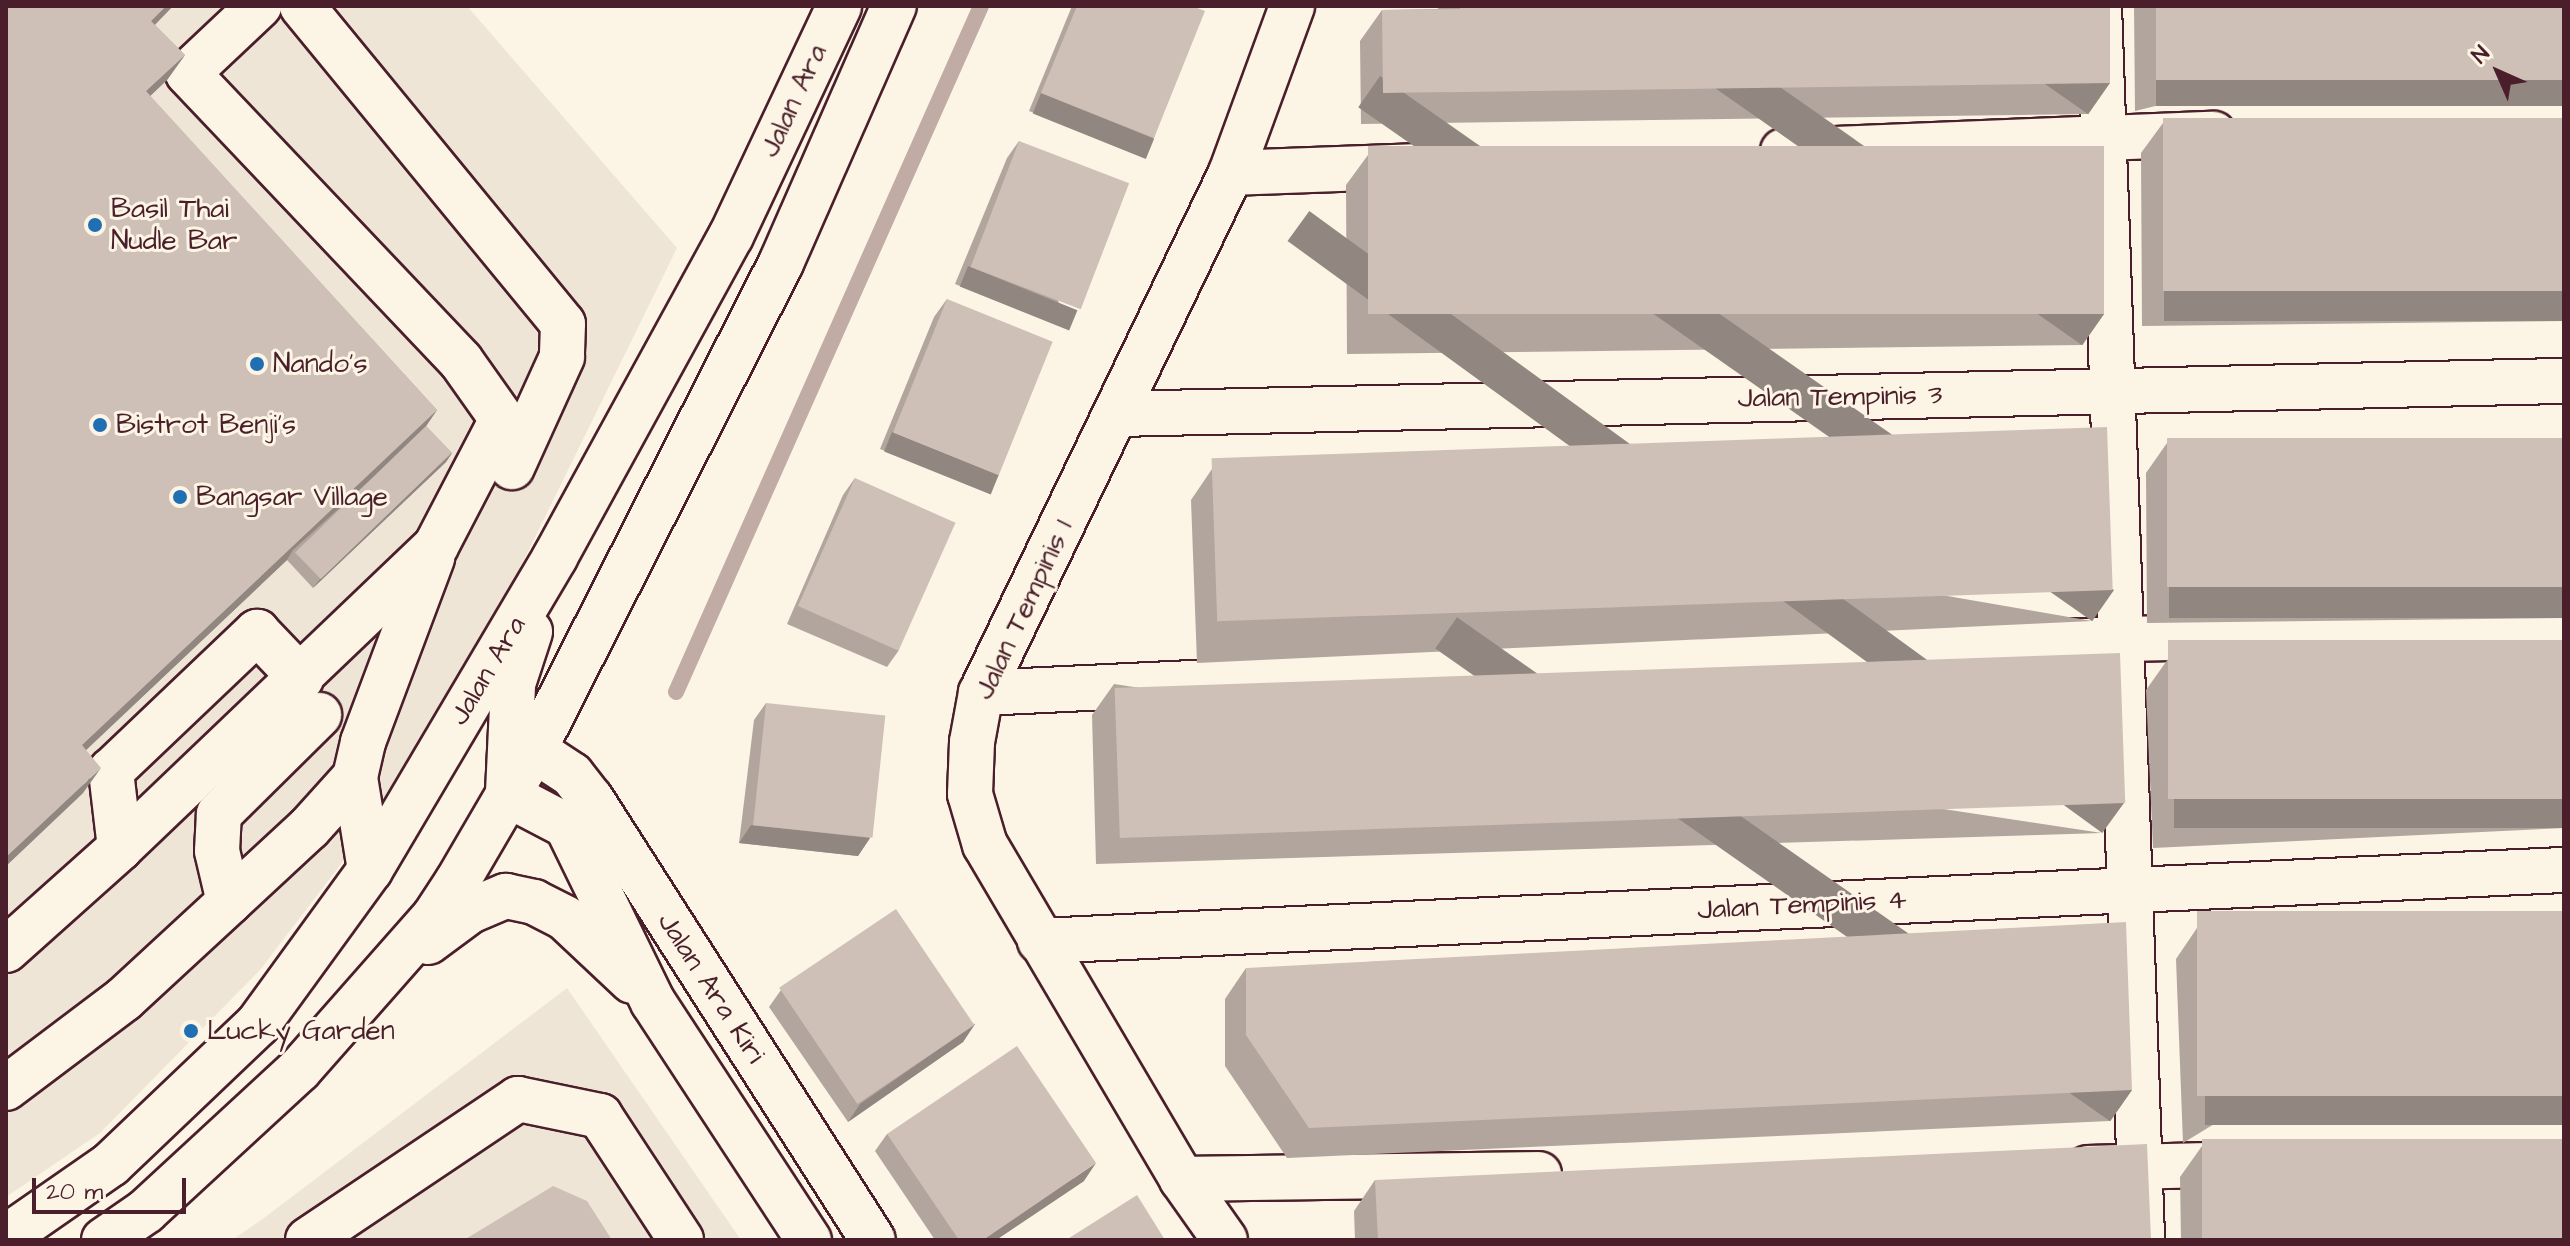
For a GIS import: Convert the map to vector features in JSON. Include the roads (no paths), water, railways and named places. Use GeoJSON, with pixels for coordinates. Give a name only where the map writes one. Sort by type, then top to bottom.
{"type":"FeatureCollection","features":[{"type":"Feature","properties":{"kind":"street"},"geometry":{"type":"LineString","coordinates":[[259,6],[188,73],[461,361],[502,419],[436,546],[363,742],[355,777],[370,870]]}},
{"type":"Feature","properties":{"kind":"street"},"geometry":{"type":"LineString","coordinates":[[302,6],[563,324],[562,357],[512,467]]}},
{"type":"Feature","properties":{"kind":"street","name":"Jalan Ara"},"geometry":{"type":"LineString","coordinates":[[6,1237],[111,1164],[258,1024],[370,870],[555,557],[731,236],[839,6]]}},
{"type":"Feature","properties":{"kind":"street","name":"Jalan Ara"},"geometry":{"type":"LineString","coordinates":[[104,1240],[146,1211],[299,1070],[434,917],[534,750],[781,263],[894,6]]}},
{"type":"Feature","properties":{"kind":"street","name":"Jalan Tempinis 1"},"geometry":{"type":"LineString","coordinates":[[1225,1240],[1182,1179],[985,845],[970,794],[972,742],[981,693],[1231,173],[1292,6]]}},
{"type":"Feature","properties":{"kind":"street"},"geometry":{"type":"LineString","coordinates":[[2099,6],[2142,1240]]}},
{"type":"Feature","properties":{"kind":"street"},"geometry":{"type":"LineString","coordinates":[[1738,153],[2261,132]]}},
{"type":"Feature","properties":{"kind":"street"},"geometry":{"type":"LineString","coordinates":[[1231,173],[1453,164]]}},
{"type":"Feature","properties":{"kind":"street","name":"Jalan Tempinis 3"},"geometry":{"type":"LineString","coordinates":[[1117,414],[2564,381]]}},
{"type":"Feature","properties":{"kind":"street"},"geometry":{"type":"LineString","coordinates":[[229,902],[217,851],[219,814],[310,696],[436,546]]}},
{"type":"Feature","properties":{"kind":"street"},"geometry":{"type":"LineString","coordinates":[[508,795],[513,684],[555,557]]}},
{"type":"Feature","properties":{"kind":"street"},"geometry":{"type":"LineString","coordinates":[[981,693],[2122,639],[2564,630]]}},
{"type":"Feature","properties":{"kind":"street"},"geometry":{"type":"LineString","coordinates":[[120,848],[111,771],[257,632],[310,696]]}},
{"type":"Feature","properties":{"kind":"street"},"geometry":{"type":"LineString","coordinates":[[6,950],[120,848],[310,696]]}},
{"type":"Feature","properties":{"kind":"street","name":"Jalan Ara Kiri"},"geometry":{"type":"LineString","coordinates":[[534,750],[572,775],[591,799],[873,1240]]}},
{"type":"Feature","properties":{"kind":"street"},"geometry":{"type":"LineString","coordinates":[[9,1079],[124,999],[309,828],[355,777]]}},
{"type":"Feature","properties":{"kind":"street","name":"Jalan Ara Kiri"},"geometry":{"type":"LineString","coordinates":[[508,795],[567,826],[653,1002],[809,1240]]}},
{"type":"Feature","properties":{"kind":"street","name":"Jalan Tempinis 4"},"geometry":{"type":"LineString","coordinates":[[1040,941],[2564,870]]}},
{"type":"Feature","properties":{"kind":"street"},"geometry":{"type":"LineString","coordinates":[[387,972],[470,911],[506,896],[534,902],[565,918],[653,1002]]}},
{"type":"Feature","properties":{"kind":"street"},"geometry":{"type":"LineString","coordinates":[[308,1240],[518,1099],[600,1116],[681,1240]]}},
{"type":"Feature","properties":{"kind":"street"},"geometry":{"type":"LineString","coordinates":[[2044,1168],[2281,1163]]}},
{"type":"Feature","properties":{"kind":"street"},"geometry":{"type":"LineString","coordinates":[[1182,1179],[1581,1174]]}},
{"type":"Feature","properties":{"kind":"waterway"},"geometry":{"type":"LineString","coordinates":[[676,692],[981,6]]}},
{"type":"Feature","properties":{"kind":"place","name":"Basil Thai Nudle Bar"},"geometry":{"type":"Point","coordinates":[95,225]}},
{"type":"Feature","properties":{"kind":"place","name":"Nando's"},"geometry":{"type":"Point","coordinates":[257,364]}},
{"type":"Feature","properties":{"kind":"place","name":"Bistrot Benji’s"},"geometry":{"type":"Point","coordinates":[100,425]}},
{"type":"Feature","properties":{"kind":"place","name":"Bangsar Village"},"geometry":{"type":"Point","coordinates":[180,497]}},
{"type":"Feature","properties":{"kind":"place","name":"Lucky Garden"},"geometry":{"type":"Point","coordinates":[191,1031]}}]}
